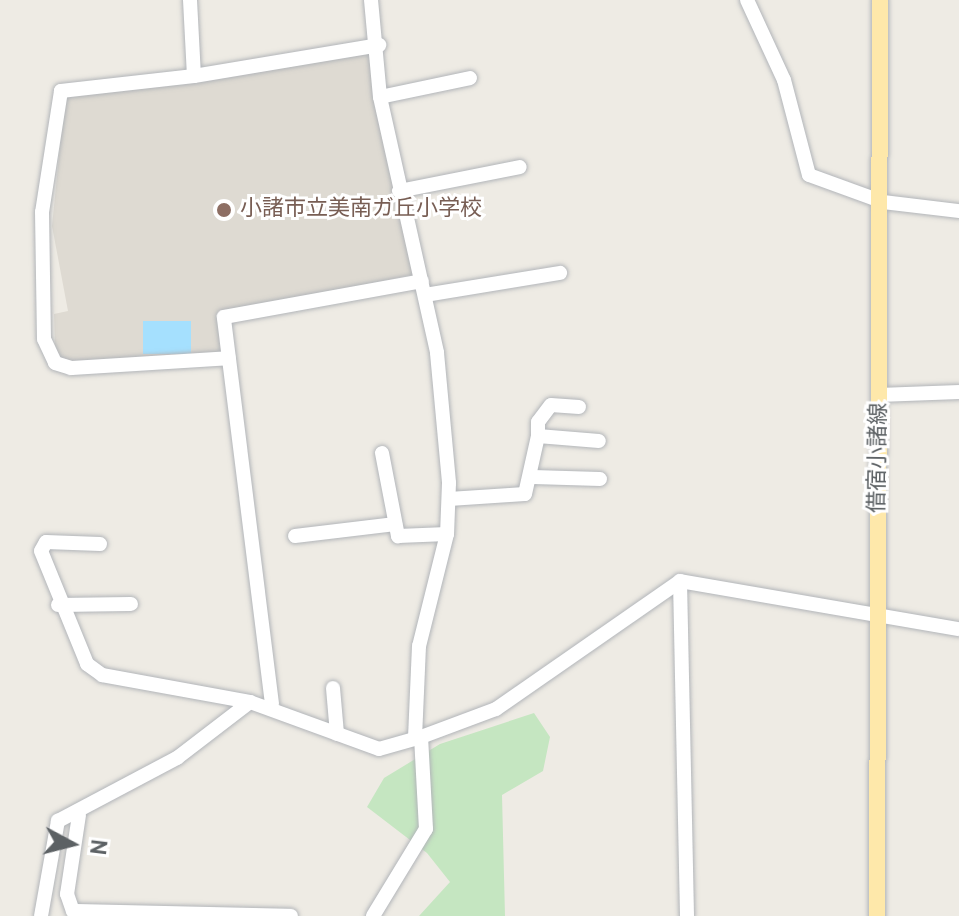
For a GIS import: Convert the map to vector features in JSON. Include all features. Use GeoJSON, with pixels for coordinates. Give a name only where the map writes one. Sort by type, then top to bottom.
{"type":"FeatureCollection","features":[{"type":"Feature","properties":{"kind":"main road","name":"借宿小諸線"},"geometry":{"type":"LineString","coordinates":[[877,916],[877,616],[883,202],[880,0]]}},
{"type":"Feature","properties":{"kind":"street"},"geometry":{"type":"LineString","coordinates":[[190,0],[194,76]]}},
{"type":"Feature","properties":{"kind":"street"},"geometry":{"type":"LineString","coordinates":[[371,0],[379,45],[380,97],[399,191],[424,288],[449,499],[447,534],[419,646],[418,737],[426,829],[373,916]]}},
{"type":"Feature","properties":{"kind":"street"},"geometry":{"type":"LineString","coordinates":[[747,0],[784,80],[809,175],[883,202],[959,211]]}},
{"type":"Feature","properties":{"kind":"street"},"geometry":{"type":"LineString","coordinates":[[229,358],[71,368],[55,363],[44,339],[42,212],[61,91],[194,76],[379,45]]}},
{"type":"Feature","properties":{"kind":"street"},"geometry":{"type":"LineString","coordinates":[[380,97],[470,78]]}},
{"type":"Feature","properties":{"kind":"street"},"geometry":{"type":"LineString","coordinates":[[399,191],[520,167]]}},
{"type":"Feature","properties":{"kind":"street"},"geometry":{"type":"LineString","coordinates":[[272,704],[224,317],[424,288],[560,273]]}},
{"type":"Feature","properties":{"kind":"street"},"geometry":{"type":"LineString","coordinates":[[879,395],[959,392]]}},
{"type":"Feature","properties":{"kind":"street"},"geometry":{"type":"LineString","coordinates":[[449,499],[525,494],[533,477],[538,422],[551,405],[579,407]]}},
{"type":"Feature","properties":{"kind":"street"},"geometry":{"type":"LineString","coordinates":[[538,436],[599,441]]}},
{"type":"Feature","properties":{"kind":"street"},"geometry":{"type":"LineString","coordinates":[[382,453],[398,536],[447,534]]}},
{"type":"Feature","properties":{"kind":"street"},"geometry":{"type":"LineString","coordinates":[[533,477],[600,479]]}},
{"type":"Feature","properties":{"kind":"street"},"geometry":{"type":"LineString","coordinates":[[295,536],[395,524]]}},
{"type":"Feature","properties":{"kind":"street"},"geometry":{"type":"LineString","coordinates":[[100,544],[46,542],[42,564],[75,650],[102,675],[272,704],[337,734],[379,749],[496,709],[680,581],[959,629]]}},
{"type":"Feature","properties":{"kind":"street"},"geometry":{"type":"LineString","coordinates":[[680,581],[687,916]]}},
{"type":"Feature","properties":{"kind":"street"},"geometry":{"type":"LineString","coordinates":[[58,605],[131,604]]}},
{"type":"Feature","properties":{"kind":"street"},"geometry":{"type":"LineString","coordinates":[[333,688],[337,734]]}},
{"type":"Feature","properties":{"kind":"street"},"geometry":{"type":"LineString","coordinates":[[41,916],[53,829],[177,758],[250,702]]}},
{"type":"Feature","properties":{"kind":"street"},"geometry":{"type":"LineString","coordinates":[[79,815],[67,894],[73,911],[95,915],[291,916]]}},
{"type":"Feature","properties":{"kind":"shaded area","name":"小諸市立美南ガ丘小学校"},"geometry":{"type":"Polygon","coordinates":[[[371,54],[415,274],[223,315],[225,357],[67,364],[55,349],[54,314],[68,311],[52,226],[65,97],[371,54]]]}},
{"type":"Feature","properties":{"kind":"green space"},"geometry":{"type":"Polygon","coordinates":[[[534,713],[550,737],[543,771],[502,795],[505,916],[419,916],[450,882],[427,853],[367,807],[384,778],[440,744],[534,713]]]}},
{"type":"Feature","properties":{"kind":"water"},"geometry":{"type":"Polygon","coordinates":[[[143,321],[191,321],[191,354],[143,354],[143,321]]]}},
{"type":"Feature","properties":{"kind":"place","name":"小諸市立美南ガ丘小学校"},"geometry":{"type":"Point","coordinates":[224,210]}}]}
